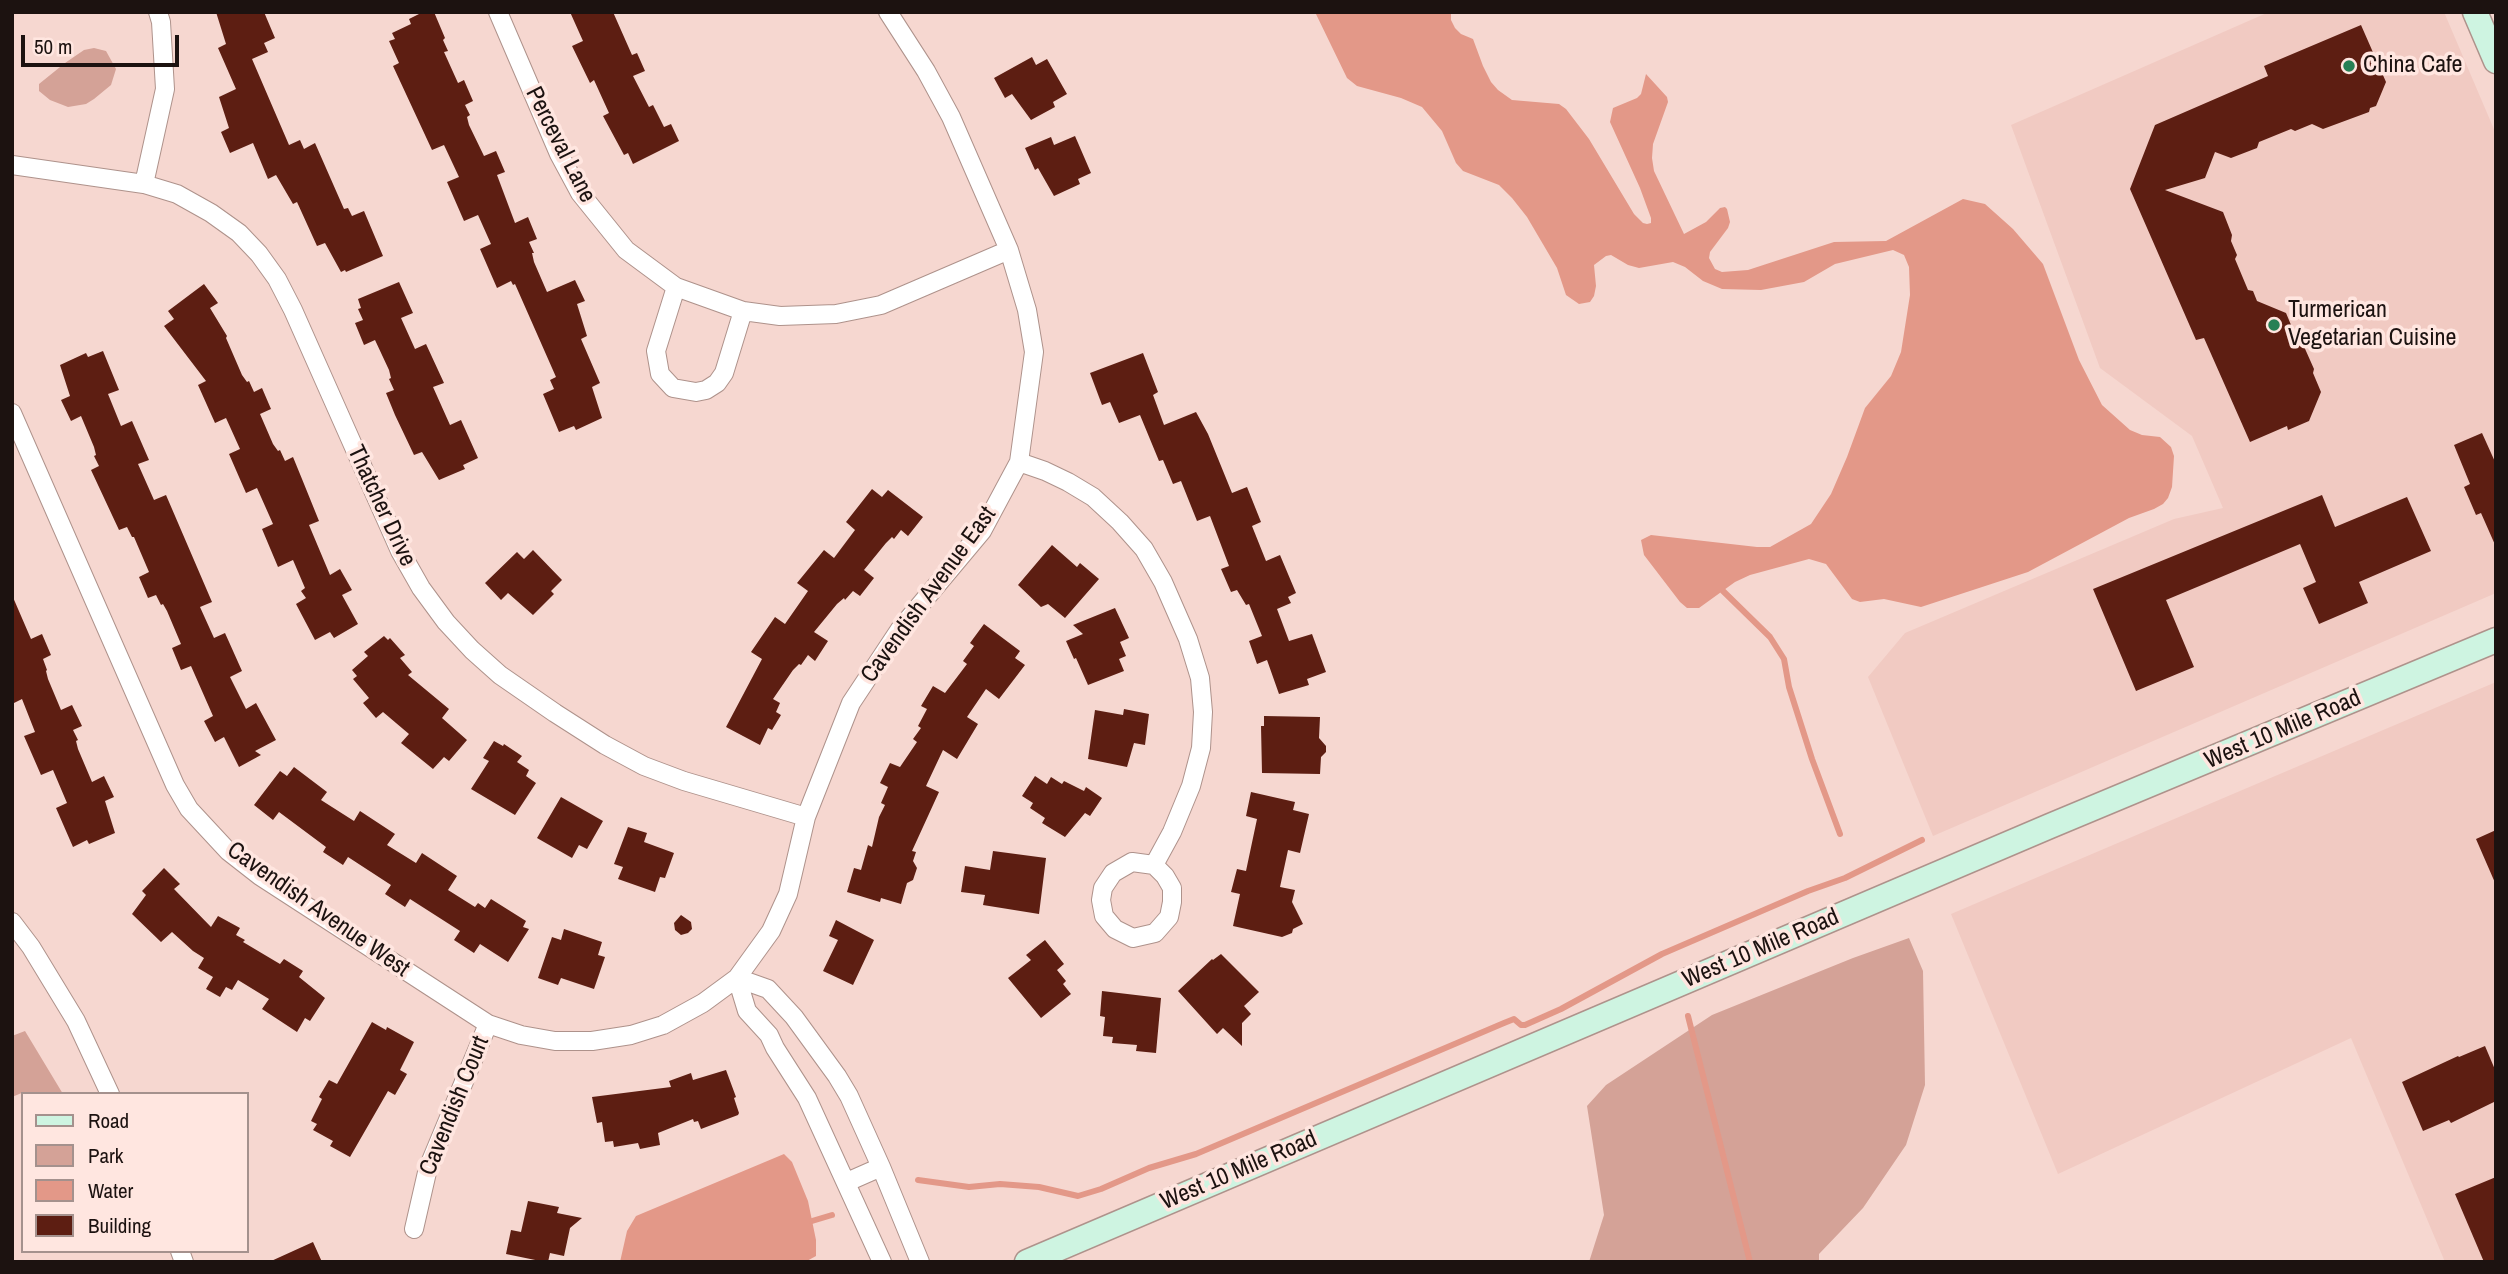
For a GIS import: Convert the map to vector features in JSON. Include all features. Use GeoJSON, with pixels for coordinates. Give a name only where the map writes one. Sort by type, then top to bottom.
{"type":"FeatureCollection","features":[{"type":"Feature","properties":{"kind":"main road"},"geometry":{"type":"LineString","coordinates":[[2475,12],[2496,61]]}},
{"type":"Feature","properties":{"kind":"main road","name":"West 10 Mile Road"},"geometry":{"type":"LineString","coordinates":[[1027,1262],[2050,826],[2496,640]]}},
{"type":"Feature","properties":{"kind":"street"},"geometry":{"type":"LineString","coordinates":[[145,184],[165,89],[158,12]]}},
{"type":"Feature","properties":{"kind":"street","name":"Perceval Lane"},"geometry":{"type":"LineString","coordinates":[[498,12],[559,155],[580,192],[626,250],[676,287],[709,301],[744,311],[800,317],[836,314],[889,301],[1009,250]]}},
{"type":"Feature","properties":{"kind":"street","name":"Cavendish Avenue East"},"geometry":{"type":"LineString","coordinates":[[737,978],[771,930],[788,894],[806,817],[851,703],[900,629],[982,531],[1019,463],[1034,352],[1027,310],[1009,250],[951,117],[926,71],[888,12]]}},
{"type":"Feature","properties":{"kind":"street","name":"Thatcher Drive"},"geometry":{"type":"LineString","coordinates":[[12,166],[145,184],[177,194],[239,233],[277,279],[400,551],[421,588],[446,622],[472,650],[500,675],[555,713],[644,766],[684,781],[806,817]]}},
{"type":"Feature","properties":{"kind":"street"},"geometry":{"type":"LineString","coordinates":[[676,287],[656,351],[660,374],[673,388],[696,392],[706,390],[716,383],[724,373],[744,311]]}},
{"type":"Feature","properties":{"kind":"street","name":"Cavendish Avenue West"},"geometry":{"type":"LineString","coordinates":[[12,413],[169,772],[189,810],[228,851],[260,876],[488,1024],[522,1035],[555,1041],[592,1041],[631,1035],[663,1025],[703,1003],[737,978]]}},
{"type":"Feature","properties":{"kind":"street"},"geometry":{"type":"LineString","coordinates":[[1019,463],[1068,482],[1093,497],[1120,522],[1143,549],[1163,582],[1188,639],[1200,678],[1200,748],[1191,786],[1177,821],[1154,865]]}},
{"type":"Feature","properties":{"kind":"street"},"geometry":{"type":"LineString","coordinates":[[1132,862],[1154,865],[1172,888],[1168,917],[1155,933],[1133,939],[1115,929],[1104,916],[1101,900],[1103,888],[1113,873],[1132,862]]}},
{"type":"Feature","properties":{"kind":"street"},"geometry":{"type":"LineString","coordinates":[[12,922],[31,947],[76,1021],[109,1092]]}},
{"type":"Feature","properties":{"kind":"street"},"geometry":{"type":"LineString","coordinates":[[737,978],[768,989],[794,1017],[824,1057],[849,1096],[920,1262]]}},
{"type":"Feature","properties":{"kind":"street"},"geometry":{"type":"LineString","coordinates":[[737,978],[747,1011],[769,1035],[807,1097],[882,1262]]}},
{"type":"Feature","properties":{"kind":"street","name":"Cavendish Court"},"geometry":{"type":"LineString","coordinates":[[414,1229],[428,1168],[488,1024]]}},
{"type":"Feature","properties":{"kind":"street"},"geometry":{"type":"LineString","coordinates":[[847,1182],[881,1167]]}},
{"type":"Feature","properties":{"kind":"shaded area"},"geometry":{"type":"Polygon","coordinates":[[[2269,12],[2444,12],[2496,134],[2496,593],[1933,836],[1868,677],[1905,633],[2174,519],[2223,508],[2192,436],[2100,368],[2011,125],[2269,12]]]}},
{"type":"Feature","properties":{"kind":"shaded area"},"geometry":{"type":"Polygon","coordinates":[[[2496,682],[2496,1262],[2445,1262],[2351,1038],[2058,1174],[1951,914],[2496,682]]]}},
{"type":"Feature","properties":{"kind":"green space"},"geometry":{"type":"Polygon","coordinates":[[[94,48],[106,51],[116,69],[111,85],[94,99],[86,104],[68,107],[50,100],[39,91],[39,84],[65,63],[84,50],[94,48]]]}},
{"type":"Feature","properties":{"kind":"green space"},"geometry":{"type":"Polygon","coordinates":[[[1909,938],[1923,971],[1925,1085],[1906,1145],[1863,1208],[1819,1254],[1819,1262],[1589,1262],[1604,1215],[1587,1106],[1606,1085],[1712,1015],[1909,938]]]}},
{"type":"Feature","properties":{"kind":"green space"},"geometry":{"type":"Polygon","coordinates":[[[25,1031],[62,1092],[21,1092],[12,1097],[12,1036],[25,1031]]]}},
{"type":"Feature","properties":{"kind":"water"},"geometry":{"type":"Polygon","coordinates":[[[1315,12],[1451,12],[1455,28],[1473,39],[1483,66],[1498,90],[1512,100],[1559,104],[1566,109],[1589,139],[1634,214],[1647,224],[1651,223],[1651,218],[1610,122],[1613,108],[1641,94],[1646,74],[1667,97],[1668,102],[1653,144],[1654,171],[1684,234],[1706,222],[1720,208],[1727,209],[1730,222],[1728,228],[1710,252],[1709,258],[1715,269],[1722,272],[1748,270],[1834,242],[1886,241],[1963,199],[1985,204],[2013,229],[2043,264],[2079,360],[2102,405],[2130,430],[2142,435],[2160,437],[2171,447],[2174,456],[2172,487],[2168,498],[2154,509],[2129,518],[2028,572],[1921,607],[1884,599],[1860,602],[1852,599],[1826,564],[1809,559],[1750,575],[1735,582],[1699,608],[1687,608],[1644,555],[1641,540],[1651,535],[1770,547],[1811,524],[1831,494],[1865,408],[1891,376],[1901,352],[1910,295],[1909,267],[1904,255],[1893,250],[1835,264],[1804,282],[1761,290],[1722,289],[1703,281],[1685,267],[1673,262],[1639,268],[1611,255],[1594,265],[1594,296],[1590,302],[1579,304],[1566,295],[1557,268],[1527,217],[1512,198],[1499,185],[1463,171],[1456,163],[1442,131],[1422,107],[1401,98],[1357,86],[1347,78],[1315,12]]]}},
{"type":"Feature","properties":{"kind":"water"},"geometry":{"type":"Polygon","coordinates":[[[784,1154],[792,1162],[808,1201],[816,1240],[816,1256],[805,1262],[620,1262],[627,1231],[636,1216],[784,1154]]]}},
{"type":"Feature","properties":{"kind":"building"},"geometry":{"type":"Polygon","coordinates":[[[216,12],[264,12],[275,38],[264,43],[268,52],[252,59],[289,145],[300,140],[304,149],[315,143],[344,209],[348,208],[352,216],[364,211],[383,256],[341,272],[325,243],[317,246],[297,202],[293,204],[276,175],[268,179],[253,143],[230,153],[221,132],[229,128],[219,97],[236,89],[218,48],[226,44],[216,12]]]}},
{"type":"Feature","properties":{"kind":"building"},"geometry":{"type":"Polygon","coordinates":[[[423,12],[434,12],[445,38],[443,40],[448,51],[444,52],[458,83],[464,80],[473,101],[465,105],[470,115],[467,117],[484,156],[496,151],[505,172],[497,175],[515,223],[528,217],[537,239],[529,242],[534,253],[534,262],[547,292],[575,280],[585,301],[577,304],[587,336],[581,339],[600,383],[592,387],[602,418],[576,430],[574,426],[559,432],[543,394],[554,389],[550,380],[556,377],[515,284],[511,281],[497,288],[480,249],[491,244],[478,215],[464,221],[447,182],[459,177],[444,145],[432,150],[393,66],[399,63],[389,41],[395,39],[392,33],[411,24],[409,19],[423,12]]]}},
{"type":"Feature","properties":{"kind":"building"},"geometry":{"type":"Polygon","coordinates":[[[570,12],[613,12],[632,55],[637,53],[645,71],[633,76],[649,107],[653,105],[664,127],[671,124],[679,141],[633,164],[628,153],[624,155],[603,116],[609,113],[594,80],[590,83],[572,46],[583,41],[570,12]]]}},
{"type":"Feature","properties":{"kind":"building"},"geometry":{"type":"Polygon","coordinates":[[[2361,25],[2386,82],[2376,106],[2370,108],[2369,112],[2323,129],[2312,124],[2295,131],[2291,129],[2259,142],[2257,148],[2231,158],[2215,152],[2205,178],[2165,190],[2223,212],[2232,235],[2231,241],[2237,255],[2235,259],[2248,290],[2253,291],[2257,301],[2286,313],[2314,369],[2313,373],[2321,392],[2309,421],[2288,430],[2287,426],[2250,442],[2204,338],[2196,340],[2130,189],[2155,125],[2268,76],[2264,66],[2361,25]]]}},
{"type":"Feature","properties":{"kind":"building"},"geometry":{"type":"Polygon","coordinates":[[[1032,57],[1036,65],[1047,59],[1067,94],[1053,102],[1055,107],[1031,120],[1012,94],[1005,98],[994,78],[1032,57]]]}},
{"type":"Feature","properties":{"kind":"building"},"geometry":{"type":"Polygon","coordinates":[[[1075,136],[1091,173],[1078,179],[1080,184],[1054,196],[1038,168],[1035,170],[1025,148],[1051,137],[1054,145],[1075,136]]]}},
{"type":"Feature","properties":{"kind":"building"},"geometry":{"type":"Polygon","coordinates":[[[399,282],[413,313],[401,318],[415,349],[426,344],[444,383],[433,387],[450,425],[461,420],[478,458],[463,465],[465,469],[439,480],[422,452],[414,455],[386,393],[394,390],[389,379],[389,370],[375,340],[364,345],[355,323],[363,320],[358,309],[361,308],[358,299],[399,282]]]}},
{"type":"Feature","properties":{"kind":"building"},"geometry":{"type":"Polygon","coordinates":[[[204,284],[218,303],[210,308],[227,336],[242,375],[249,381],[254,392],[262,388],[271,409],[260,414],[273,444],[280,450],[285,461],[293,457],[319,521],[309,525],[330,575],[340,569],[352,590],[342,595],[358,624],[334,638],[330,632],[315,640],[296,604],[306,598],[301,591],[305,588],[293,560],[278,567],[262,529],[273,524],[257,488],[246,493],[229,454],[240,449],[226,418],[215,423],[198,385],[206,381],[164,326],[174,319],[168,311],[204,284]]]}},
{"type":"Feature","properties":{"kind":"building"},"geometry":{"type":"Polygon","coordinates":[[[103,351],[119,390],[108,394],[121,426],[132,421],[149,460],[138,464],[154,500],[166,495],[212,602],[200,607],[214,638],[225,633],[242,671],[230,677],[246,709],[256,703],[276,740],[255,751],[261,755],[239,767],[224,737],[215,742],[204,721],[213,716],[191,666],[181,670],[172,648],[181,644],[167,611],[156,595],[148,598],[139,577],[149,572],[134,537],[127,527],[119,530],[91,470],[99,466],[81,416],[71,421],[61,400],[70,396],[60,365],[86,353],[88,357],[103,351]]]}},
{"type":"Feature","properties":{"kind":"building"},"geometry":{"type":"Polygon","coordinates":[[[1143,353],[1158,392],[1153,395],[1164,425],[1196,412],[1232,493],[1247,487],[1261,522],[1252,526],[1266,561],[1280,555],[1296,593],[1288,597],[1291,603],[1277,609],[1289,641],[1312,634],[1326,672],[1307,679],[1309,685],[1279,694],[1267,660],[1257,664],[1249,641],[1262,636],[1249,604],[1246,605],[1237,590],[1231,592],[1221,569],[1229,566],[1210,516],[1197,521],[1181,481],[1173,484],[1163,460],[1159,461],[1140,415],[1119,423],[1110,402],[1102,405],[1090,373],[1143,353]]]}},
{"type":"Feature","properties":{"kind":"building"},"geometry":{"type":"Polygon","coordinates":[[[2482,433],[2496,464],[2496,547],[2481,513],[2476,515],[2464,487],[2470,484],[2454,445],[2482,433]]]}},
{"type":"Feature","properties":{"kind":"building"},"geometry":{"type":"Polygon","coordinates":[[[872,489],[882,497],[888,490],[923,517],[908,536],[901,530],[894,539],[892,537],[886,543],[864,570],[874,578],[860,596],[853,591],[845,600],[844,598],[814,632],[828,641],[815,661],[808,655],[801,665],[793,670],[773,699],[780,703],[776,712],[781,715],[772,730],[768,728],[760,745],[726,727],[762,659],[751,652],[775,617],[785,624],[808,591],[797,583],[824,550],[834,558],[855,530],[846,522],[872,489]]]}},
{"type":"Feature","properties":{"kind":"building"},"geometry":{"type":"Polygon","coordinates":[[[2322,495],[2335,527],[2407,497],[2431,551],[2359,582],[2368,603],[2319,624],[2303,588],[2316,582],[2300,544],[2166,600],[2194,667],[2136,691],[2093,589],[2322,495]]]}},
{"type":"Feature","properties":{"kind":"building"},"geometry":{"type":"Polygon","coordinates":[[[1052,545],[1077,567],[1080,563],[1099,579],[1065,618],[1048,604],[1041,607],[1018,585],[1052,545]]]}},
{"type":"Feature","properties":{"kind":"building"},"geometry":{"type":"Polygon","coordinates":[[[533,550],[562,580],[551,591],[554,594],[533,615],[508,593],[501,600],[485,583],[517,552],[524,559],[533,550]]]}},
{"type":"Feature","properties":{"kind":"building"},"geometry":{"type":"Polygon","coordinates":[[[12,595],[31,639],[42,634],[51,655],[43,659],[61,710],[72,705],[82,726],[73,730],[92,782],[104,776],[114,797],[105,801],[115,833],[89,844],[87,840],[73,847],[56,808],[67,803],[53,770],[41,775],[24,736],[35,732],[22,699],[12,704],[12,595]]]}},
{"type":"Feature","properties":{"kind":"building"},"geometry":{"type":"Polygon","coordinates":[[[1115,608],[1129,638],[1120,642],[1126,656],[1119,659],[1124,671],[1088,685],[1066,641],[1083,634],[1073,625],[1115,608]]]}},
{"type":"Feature","properties":{"kind":"building"},"geometry":{"type":"Polygon","coordinates":[[[984,624],[1020,651],[1015,658],[1025,665],[999,699],[986,689],[967,717],[978,724],[957,759],[943,750],[926,786],[939,792],[912,851],[916,852],[913,861],[917,868],[913,880],[907,883],[901,904],[881,898],[880,902],[847,892],[854,868],[861,870],[868,845],[872,847],[879,817],[885,805],[881,803],[888,787],[880,783],[890,763],[900,767],[917,742],[913,739],[921,728],[918,726],[927,709],[921,706],[933,686],[945,693],[967,664],[963,661],[974,646],[970,643],[984,624]]]}},
{"type":"Feature","properties":{"kind":"building"},"geometry":{"type":"Polygon","coordinates":[[[384,636],[388,640],[390,638],[405,655],[400,658],[412,672],[408,675],[449,709],[442,718],[467,740],[449,761],[444,757],[433,769],[401,743],[409,734],[383,712],[376,718],[363,703],[369,698],[353,679],[357,676],[352,670],[368,656],[364,652],[384,636]]]}},
{"type":"Feature","properties":{"kind":"building"},"geometry":{"type":"Polygon","coordinates":[[[1124,709],[1149,714],[1145,745],[1134,743],[1127,767],[1088,759],[1095,710],[1123,715],[1124,709]]]}},
{"type":"Feature","properties":{"kind":"building"},"geometry":{"type":"Polygon","coordinates":[[[1264,716],[1320,717],[1319,738],[1326,746],[1326,752],[1321,757],[1320,774],[1262,773],[1261,726],[1264,726],[1264,716]]]}},
{"type":"Feature","properties":{"kind":"building"},"geometry":{"type":"Polygon","coordinates":[[[494,741],[522,756],[517,762],[529,770],[526,776],[536,783],[515,815],[471,789],[489,761],[483,758],[494,741]]]}},
{"type":"Feature","properties":{"kind":"building"},"geometry":{"type":"Polygon","coordinates":[[[294,767],[327,792],[321,800],[354,821],[360,811],[395,834],[387,845],[416,863],[422,853],[457,876],[448,890],[475,907],[478,903],[485,908],[491,899],[526,921],[523,927],[529,929],[508,962],[480,944],[474,953],[454,940],[460,931],[410,899],[405,907],[385,894],[391,885],[348,857],[343,865],[323,852],[326,847],[279,812],[273,820],[254,805],[280,771],[287,776],[294,767]]]}},
{"type":"Feature","properties":{"kind":"building"},"geometry":{"type":"Polygon","coordinates":[[[1035,776],[1047,784],[1051,777],[1062,784],[1064,781],[1084,791],[1086,787],[1102,798],[1090,816],[1085,813],[1065,837],[1042,823],[1045,818],[1030,808],[1033,803],[1022,796],[1035,776]]]}},
{"type":"Feature","properties":{"kind":"building"},"geometry":{"type":"Polygon","coordinates":[[[1251,792],[1295,802],[1293,810],[1309,814],[1300,853],[1288,850],[1280,887],[1295,890],[1292,902],[1303,924],[1282,937],[1233,926],[1240,894],[1231,892],[1237,869],[1246,871],[1257,819],[1246,816],[1251,792]]]}},
{"type":"Feature","properties":{"kind":"building"},"geometry":{"type":"Polygon","coordinates":[[[561,797],[603,821],[587,849],[579,845],[572,858],[537,838],[561,797]]]}},
{"type":"Feature","properties":{"kind":"building"},"geometry":{"type":"Polygon","coordinates":[[[628,827],[647,833],[644,842],[674,853],[665,878],[660,877],[655,892],[618,879],[623,867],[614,864],[628,827]]]}},
{"type":"Feature","properties":{"kind":"building"},"geometry":{"type":"Polygon","coordinates":[[[2496,830],[2496,885],[2476,839],[2496,830]]]}},
{"type":"Feature","properties":{"kind":"building"},"geometry":{"type":"Polygon","coordinates":[[[993,851],[1046,858],[1039,914],[983,905],[985,895],[961,892],[965,866],[990,870],[993,851]]]}},
{"type":"Feature","properties":{"kind":"building"},"geometry":{"type":"Polygon","coordinates":[[[164,868],[180,884],[174,889],[211,927],[218,916],[240,928],[236,935],[245,940],[243,942],[280,964],[284,959],[303,971],[299,977],[325,998],[310,1021],[305,1018],[297,1032],[262,1009],[269,999],[238,980],[232,990],[226,987],[220,997],[206,989],[213,977],[198,968],[204,958],[172,932],[161,942],[132,914],[146,895],[142,891],[164,868]]]}},
{"type":"Feature","properties":{"kind":"building"},"geometry":{"type":"Polygon","coordinates":[[[681,915],[691,922],[692,929],[681,935],[675,930],[674,923],[681,915]]]}},
{"type":"Feature","properties":{"kind":"building"},"geometry":{"type":"Polygon","coordinates":[[[836,920],[874,940],[853,985],[823,971],[838,940],[829,936],[836,920]]]}},
{"type":"Feature","properties":{"kind":"building"},"geometry":{"type":"Polygon","coordinates":[[[564,929],[602,942],[598,955],[605,957],[594,989],[561,978],[558,985],[538,978],[552,937],[561,940],[564,929]]]}},
{"type":"Feature","properties":{"kind":"building"},"geometry":{"type":"Polygon","coordinates":[[[1045,940],[1064,964],[1057,970],[1066,981],[1063,984],[1071,994],[1041,1018],[1008,978],[1031,960],[1026,955],[1045,940]]]}},
{"type":"Feature","properties":{"kind":"building"},"geometry":{"type":"Polygon","coordinates":[[[1221,954],[1259,992],[1244,1006],[1251,1014],[1242,1023],[1242,1046],[1223,1028],[1217,1034],[1178,991],[1221,954]]]}},
{"type":"Feature","properties":{"kind":"building"},"geometry":{"type":"Polygon","coordinates":[[[1102,991],[1161,998],[1156,1053],[1136,1051],[1137,1045],[1112,1043],[1113,1037],[1103,1036],[1105,1017],[1100,1016],[1102,991]]]}},
{"type":"Feature","properties":{"kind":"building"},"geometry":{"type":"Polygon","coordinates":[[[372,1022],[414,1042],[400,1070],[407,1074],[395,1095],[388,1091],[350,1157],[330,1146],[333,1141],[313,1130],[317,1124],[311,1121],[322,1099],[319,1097],[329,1080],[337,1084],[372,1022]]]}},
{"type":"Feature","properties":{"kind":"building"},"geometry":{"type":"Polygon","coordinates":[[[2485,1046],[2496,1072],[2496,1101],[2451,1123],[2449,1120],[2423,1131],[2402,1082],[2485,1046]]]}},
{"type":"Feature","properties":{"kind":"building"},"geometry":{"type":"Polygon","coordinates":[[[726,1070],[736,1097],[738,1115],[701,1129],[698,1121],[694,1122],[693,1119],[658,1133],[660,1145],[640,1149],[638,1143],[614,1147],[613,1141],[605,1142],[602,1122],[597,1123],[592,1097],[671,1087],[669,1081],[691,1073],[693,1080],[726,1070]]]}},
{"type":"Feature","properties":{"kind":"building"},"geometry":{"type":"Polygon","coordinates":[[[2496,1177],[2496,1262],[2484,1262],[2455,1194],[2496,1177]]]}},
{"type":"Feature","properties":{"kind":"building"},"geometry":{"type":"Polygon","coordinates":[[[528,1201],[559,1207],[557,1213],[582,1218],[570,1228],[564,1256],[550,1253],[548,1262],[545,1262],[506,1254],[511,1230],[521,1232],[528,1201]]]}},
{"type":"Feature","properties":{"kind":"building"},"geometry":{"type":"Polygon","coordinates":[[[313,1242],[322,1262],[269,1262],[313,1242]]]}},
{"type":"Feature","properties":{"kind":"waterway"},"geometry":{"type":"LineString","coordinates":[[1723,591],[1770,637],[1784,659],[1789,687],[1812,759],[1840,834]]}},
{"type":"Feature","properties":{"kind":"waterway"},"geometry":{"type":"LineString","coordinates":[[918,1180],[969,1187],[1000,1184],[1039,1187],[1078,1196],[1101,1189],[1149,1168],[1196,1154],[1514,1019],[1525,1025],[1561,1009],[1662,954],[1808,891],[1845,878],[1922,840]]}},
{"type":"Feature","properties":{"kind":"waterway"},"geometry":{"type":"LineString","coordinates":[[1688,1016],[1750,1262]]}},
{"type":"Feature","properties":{"kind":"waterway"},"geometry":{"type":"LineString","coordinates":[[812,1221],[832,1215]]}},
{"type":"Feature","properties":{"kind":"place","name":"China Cafe"},"geometry":{"type":"Point","coordinates":[2349,66]}},
{"type":"Feature","properties":{"kind":"place","name":"Turmerican Vegetarian Cuisine"},"geometry":{"type":"Point","coordinates":[2274,325]}}]}
